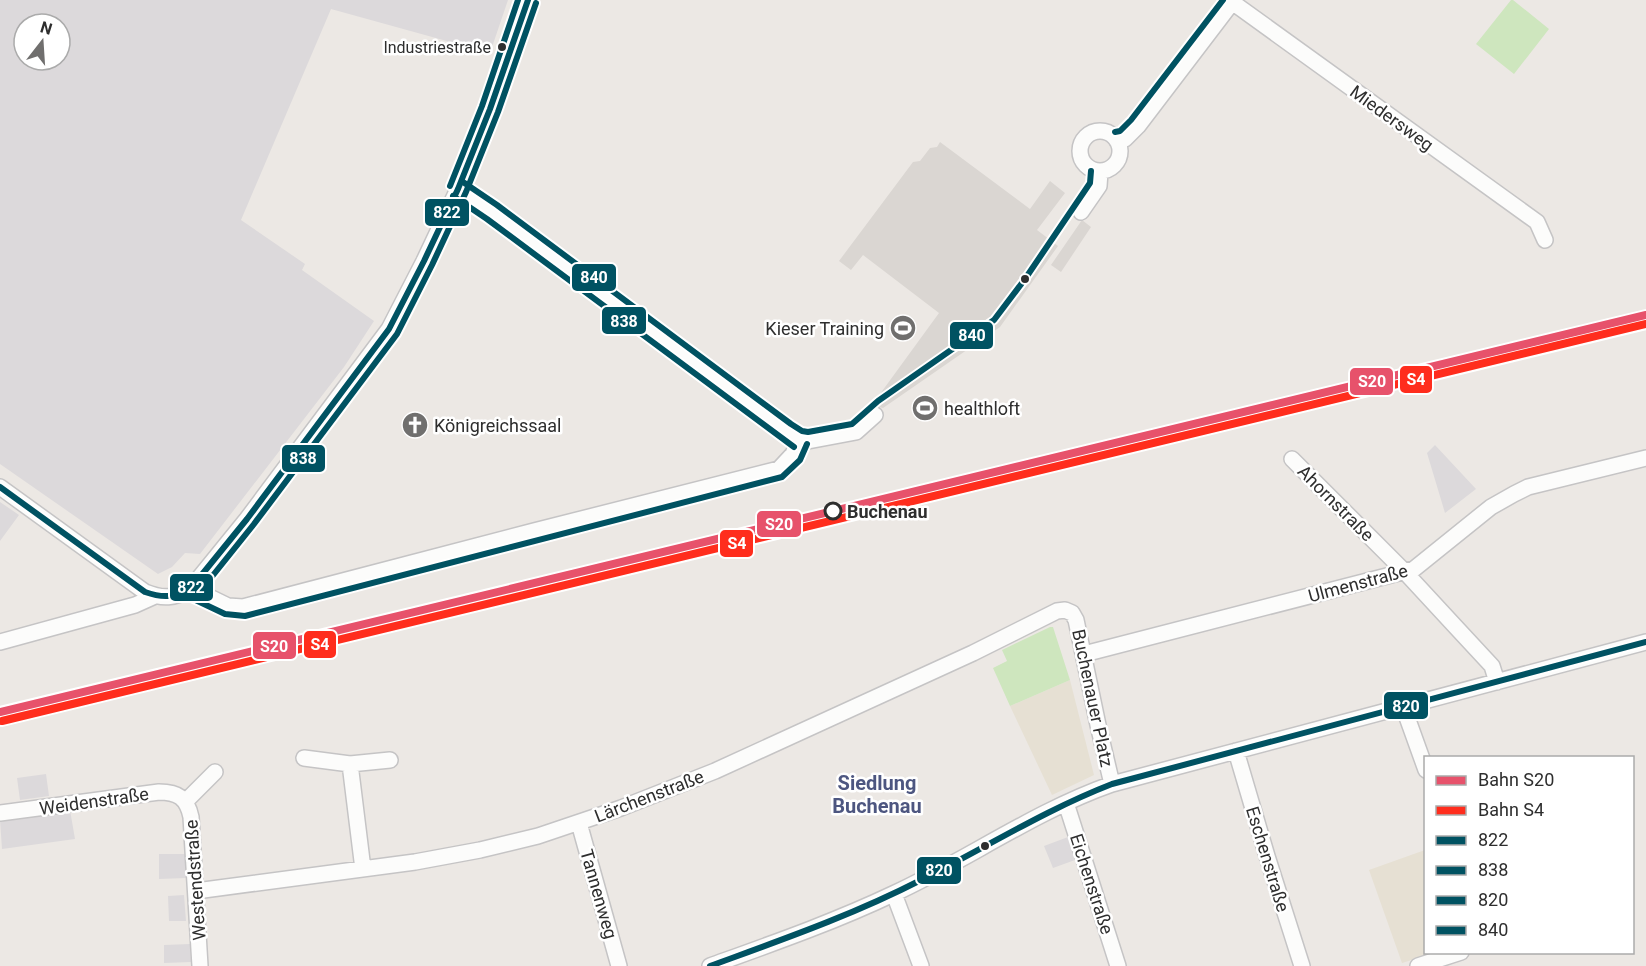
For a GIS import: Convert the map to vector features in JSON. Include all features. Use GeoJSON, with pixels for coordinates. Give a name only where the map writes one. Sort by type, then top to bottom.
{"type":"FeatureCollection","features":[{"type":"Feature","properties":{"kind":"street"},"geometry":{"type":"LineString","coordinates":[[0,487],[145,592],[164,598],[173,597],[191,588],[247,519],[389,329],[414,283],[458,189],[490,108],[528,0]]}},
{"type":"Feature","properties":{"kind":"street"},"geometry":{"type":"LineString","coordinates":[[1117,141],[1125,139],[1138,126],[1233,1]]}},
{"type":"Feature","properties":{"kind":"street","name":"Miedersweg"},"geometry":{"type":"LineString","coordinates":[[1233,1],[1537,222],[1545,240]]}},
{"type":"Feature","properties":{"kind":"street"},"geometry":{"type":"LineString","coordinates":[[1087,127],[1096,132],[1108,133],[1117,141],[1120,151],[1117,161],[1110,168],[1100,172],[1088,167],[1081,158],[1082,142],[1087,127]]}},
{"type":"Feature","properties":{"kind":"street"},"geometry":{"type":"LineString","coordinates":[[1081,212],[1100,186],[1100,172]]}},
{"type":"Feature","properties":{"kind":"street"},"geometry":{"type":"LineString","coordinates":[[458,189],[800,440],[808,441],[856,432],[875,415]]}},
{"type":"Feature","properties":{"kind":"street"},"geometry":{"type":"LineString","coordinates":[[191,588],[228,606],[243,607],[779,470],[793,454],[800,440]]}},
{"type":"Feature","properties":{"kind":"street","name":"Ulmenstraße"},"geometry":{"type":"LineString","coordinates":[[1084,654],[1414,569],[1491,507],[1514,494],[1528,488],[1646,458]]}},
{"type":"Feature","properties":{"kind":"street","name":"Ahornstraße"},"geometry":{"type":"LineString","coordinates":[[1292,459],[1404,571],[1492,666],[1497,682]]}},
{"type":"Feature","properties":{"kind":"street"},"geometry":{"type":"LineString","coordinates":[[0,642],[135,605],[155,596]]}},
{"type":"Feature","properties":{"kind":"street","name":"Lärchenstraße"},"geometry":{"type":"LineString","coordinates":[[196,891],[415,862],[487,849],[579,823],[715,771],[973,653],[1057,611],[1065,610],[1072,613]]}},
{"type":"Feature","properties":{"kind":"street","name":"Buchenauer Platz"},"geometry":{"type":"LineString","coordinates":[[1072,613],[1076,620],[1084,654],[1112,784]]}},
{"type":"Feature","properties":{"kind":"street"},"geometry":{"type":"LineString","coordinates":[[710,966],[894,894],[1066,803],[1112,784],[1646,642]]}},
{"type":"Feature","properties":{"kind":"street"},"geometry":{"type":"LineString","coordinates":[[1403,706],[1424,767]]}},
{"type":"Feature","properties":{"kind":"street","name":"Eschenstraße"},"geometry":{"type":"LineString","coordinates":[[1236,752],[1302,966]]}},
{"type":"Feature","properties":{"kind":"street"},"geometry":{"type":"LineString","coordinates":[[304,758],[350,764],[390,760]]}},
{"type":"Feature","properties":{"kind":"street"},"geometry":{"type":"LineString","coordinates":[[350,764],[363,869]]}},
{"type":"Feature","properties":{"kind":"street","name":"Westendstraße"},"geometry":{"type":"LineString","coordinates":[[200,966],[191,817],[186,801],[215,772]]}},
{"type":"Feature","properties":{"kind":"street","name":"Weidenstraße"},"geometry":{"type":"LineString","coordinates":[[0,813],[159,792],[174,793],[186,801]]}},
{"type":"Feature","properties":{"kind":"street","name":"Eichenstraße"},"geometry":{"type":"LineString","coordinates":[[1066,803],[1118,966]]}},
{"type":"Feature","properties":{"kind":"street","name":"Tannenweg"},"geometry":{"type":"LineString","coordinates":[[579,823],[619,966]]}},
{"type":"Feature","properties":{"kind":"street"},"geometry":{"type":"LineString","coordinates":[[894,894],[921,966]]}},
{"type":"Feature","properties":{"kind":"street"},"geometry":{"type":"LineString","coordinates":[[1418,966],[1455,954]]}},
{"type":"Feature","properties":{"kind":"shaded area"},"geometry":{"type":"Polygon","coordinates":[[[0,0],[508,0],[490,53],[331,9],[241,220],[305,264],[302,270],[374,321],[344,367],[200,554],[185,553],[172,567],[158,574],[0,464],[0,0]]]}},
{"type":"Feature","properties":{"kind":"shaded area"},"geometry":{"type":"Polygon","coordinates":[[[940,142],[1030,209],[1050,181],[1065,193],[1037,230],[1058,246],[1000,327],[883,408],[872,405],[939,313],[863,255],[851,270],[839,261],[913,162],[920,161],[930,148],[937,147],[940,142]]]}},
{"type":"Feature","properties":{"kind":"shaded area"},"geometry":{"type":"Polygon","coordinates":[[[1082,220],[1091,227],[1061,272],[1051,265],[1082,220]]]}},
{"type":"Feature","properties":{"kind":"shaded area"},"geometry":{"type":"Polygon","coordinates":[[[1435,445],[1476,489],[1445,513],[1427,453],[1435,445]]]}},
{"type":"Feature","properties":{"kind":"shaded area"},"geometry":{"type":"Polygon","coordinates":[[[0,502],[19,515],[0,541],[0,502]]]}},
{"type":"Feature","properties":{"kind":"shaded area"},"geometry":{"type":"Polygon","coordinates":[[[1070,680],[1094,775],[1052,795],[1010,706],[1070,680]]]}},
{"type":"Feature","properties":{"kind":"shaded area"},"geometry":{"type":"Polygon","coordinates":[[[46,774],[49,796],[20,800],[17,778],[46,774]]]}},
{"type":"Feature","properties":{"kind":"shaded area"},"geometry":{"type":"Polygon","coordinates":[[[70,810],[75,839],[2,849],[0,820],[70,810]]]}},
{"type":"Feature","properties":{"kind":"shaded area"},"geometry":{"type":"Polygon","coordinates":[[[1068,837],[1075,860],[1053,868],[1044,846],[1068,837]]]}},
{"type":"Feature","properties":{"kind":"shaded area"},"geometry":{"type":"Polygon","coordinates":[[[1424,850],[1424,954],[1431,954],[1402,963],[1369,870],[1424,850]]]}},
{"type":"Feature","properties":{"kind":"shaded area"},"geometry":{"type":"Polygon","coordinates":[[[159,854],[185,854],[186,878],[159,879],[159,854]]]}},
{"type":"Feature","properties":{"kind":"shaded area"},"geometry":{"type":"Polygon","coordinates":[[[184,895],[186,921],[169,921],[168,896],[184,895]]]}},
{"type":"Feature","properties":{"kind":"shaded area"},"geometry":{"type":"Polygon","coordinates":[[[190,944],[191,962],[164,963],[164,945],[190,944]]]}},
{"type":"Feature","properties":{"kind":"green space"},"geometry":{"type":"Polygon","coordinates":[[[1511,0],[1549,29],[1514,74],[1476,44],[1511,0]]]}},
{"type":"Feature","properties":{"kind":"green space"},"geometry":{"type":"Polygon","coordinates":[[[1053,627],[1070,680],[1010,706],[993,668],[1007,661],[1002,650],[1053,627]]]}},
{"type":"Feature","properties":{"kind":"rail line","name":"S20"},"geometry":{"type":"LineString","coordinates":[[0,712],[1646,315]]}},
{"type":"Feature","properties":{"kind":"rail line","name":"S4"},"geometry":{"type":"LineString","coordinates":[[2,721],[1646,324]]}},
{"type":"Feature","properties":{"kind":"transit line","name":"840"},"geometry":{"type":"LineString","coordinates":[[450,186],[482,106],[518,0]]}},
{"type":"Feature","properties":{"kind":"transit line","name":"822"},"geometry":{"type":"LineString","coordinates":[[0,487],[145,592],[168,596],[191,588],[247,519],[389,329],[458,189],[490,109],[528,0]]}},
{"type":"Feature","properties":{"kind":"transit line","name":"840"},"geometry":{"type":"LineString","coordinates":[[1115,132],[1120,131],[1131,120],[1223,0]]}},
{"type":"Feature","properties":{"kind":"transit line","name":"838"},"geometry":{"type":"LineString","coordinates":[[198,594],[254,524],[397,334],[466,192],[498,112],[536,3]]}},
{"type":"Feature","properties":{"kind":"transit line","name":"840"},"geometry":{"type":"LineString","coordinates":[[463,182],[791,424],[808,432],[852,424],[878,401],[994,320],[1025,279],[1090,183],[1091,171]]}},
{"type":"Feature","properties":{"kind":"transit line","name":"838"},"geometry":{"type":"LineString","coordinates":[[453,196],[794,447]]}},
{"type":"Feature","properties":{"kind":"transit line","name":"838"},"geometry":{"type":"LineString","coordinates":[[187,596],[225,614],[245,616],[782,477],[800,460],[807,444]]}},
{"type":"Feature","properties":{"kind":"transit line","name":"820"},"geometry":{"type":"LineString","coordinates":[[710,966],[869,905],[1063,805],[1112,784],[1646,642]]}},
{"type":"Feature","properties":{"kind":"place","name":"Industriestraße"},"geometry":{"type":"Point","coordinates":[502,47]}},
{"type":"Feature","properties":{"kind":"place","name":"Kieser Training"},"geometry":{"type":"Point","coordinates":[903,328]}},
{"type":"Feature","properties":{"kind":"place","name":"healthloft"},"geometry":{"type":"Point","coordinates":[925,408]}},
{"type":"Feature","properties":{"kind":"place","name":"Königreichssaal"},"geometry":{"type":"Point","coordinates":[415,425]}},
{"type":"Feature","properties":{"kind":"place","name":"Buchenau"},"geometry":{"type":"Point","coordinates":[833,511]}},
{"type":"Feature","properties":{"kind":"district","name":"Siedlung Buchenau"},"geometry":{"type":"Point","coordinates":[877,794]}}]}
